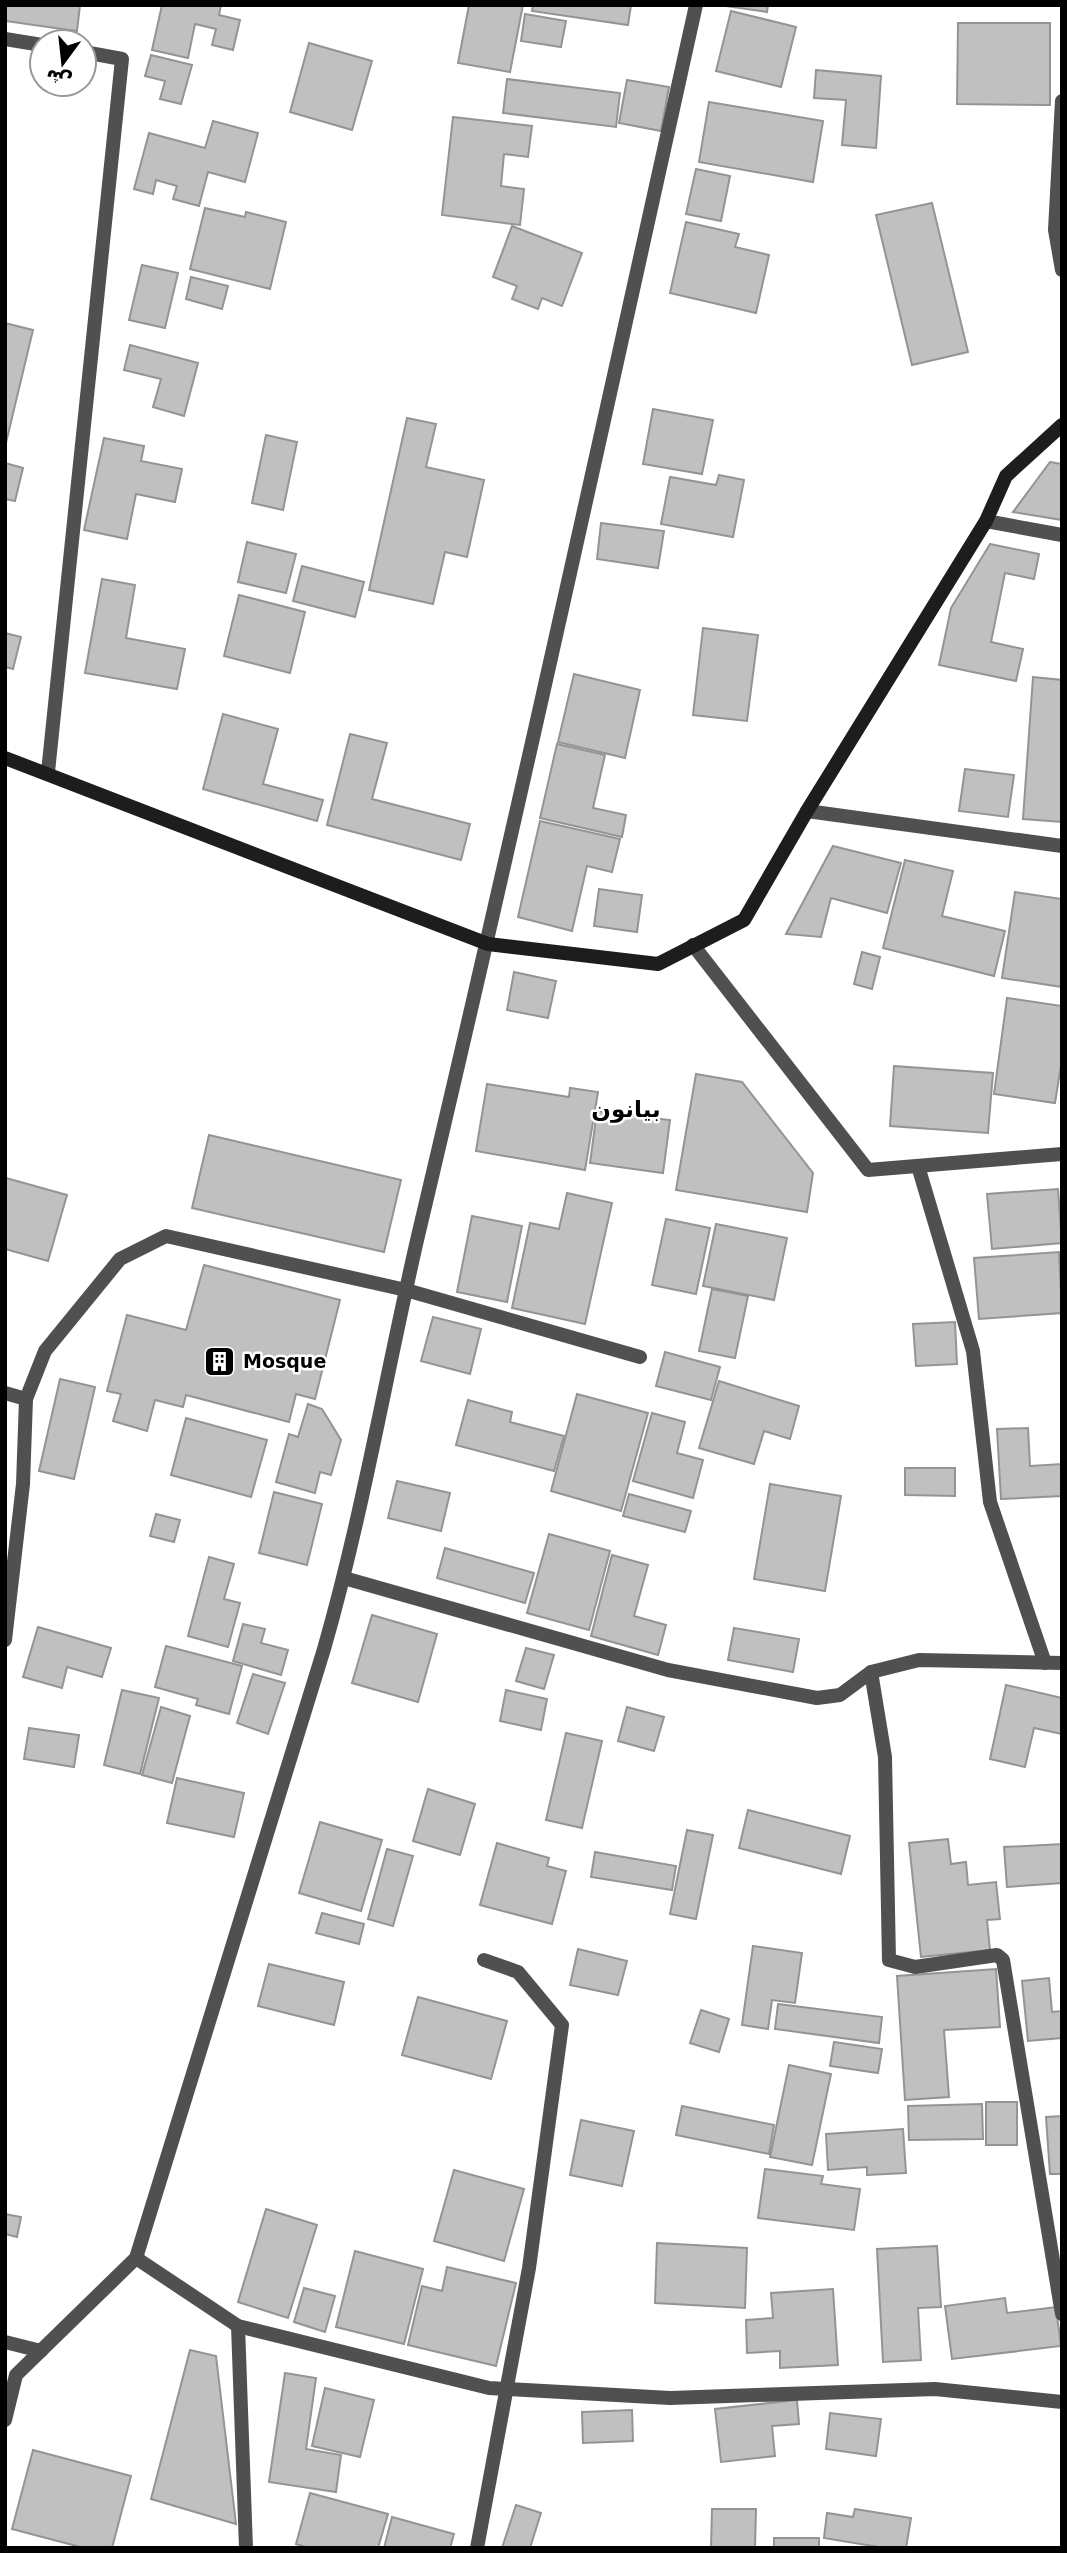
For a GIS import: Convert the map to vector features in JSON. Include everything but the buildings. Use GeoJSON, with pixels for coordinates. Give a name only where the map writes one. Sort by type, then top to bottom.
{"type":"FeatureCollection","features":[{"type":"Feature","properties":{"kind":"street"},"geometry":{"type":"LineString","coordinates":[[5,2420],[16,2375],[135,2258],[344,1578],[406,1290],[488,943],[696,5]]}},
{"type":"Feature","properties":{"kind":"street"},"geometry":{"type":"LineString","coordinates":[[5,39],[28,43]]}},
{"type":"Feature","properties":{"kind":"street"},"geometry":{"type":"LineString","coordinates":[[48,772],[122,58],[98,54]]}},
{"type":"Feature","properties":{"kind":"street"},"geometry":{"type":"LineString","coordinates":[[1062,100],[1055,230],[1062,270]]}},
{"type":"Feature","properties":{"kind":"street"},"geometry":{"type":"LineString","coordinates":[[5,758],[48,772],[488,943],[658,964],[744,920],[807,811],[986,521],[1006,476],[1062,425]]}},
{"type":"Feature","properties":{"kind":"street"},"geometry":{"type":"LineString","coordinates":[[986,521],[1062,535]]}},
{"type":"Feature","properties":{"kind":"street"},"geometry":{"type":"LineString","coordinates":[[807,811],[1062,846]]}},
{"type":"Feature","properties":{"kind":"street"},"geometry":{"type":"LineString","coordinates":[[693,946],[868,1170],[1062,1154]]}},
{"type":"Feature","properties":{"kind":"street"},"geometry":{"type":"LineString","coordinates":[[918,1166],[973,1351],[990,1502],[1045,1662]]}},
{"type":"Feature","properties":{"kind":"street"},"geometry":{"type":"LineString","coordinates":[[5,1640],[23,1485],[26,1399],[45,1351],[120,1259],[166,1236],[406,1290],[640,1357]]}},
{"type":"Feature","properties":{"kind":"street"},"geometry":{"type":"LineString","coordinates":[[5,1393],[26,1399]]}},
{"type":"Feature","properties":{"kind":"street"},"geometry":{"type":"LineString","coordinates":[[344,1578],[668,1670],[817,1698],[840,1695],[871,1672],[919,1660],[1062,1663]]}},
{"type":"Feature","properties":{"kind":"street"},"geometry":{"type":"LineString","coordinates":[[871,1672],[885,1757],[889,1960],[915,1967],[996,1955],[1003,1959],[1062,2314]]}},
{"type":"Feature","properties":{"kind":"street"},"geometry":{"type":"LineString","coordinates":[[477,2548],[529,2267],[562,2025],[518,1972],[484,1960]]}},
{"type":"Feature","properties":{"kind":"street"},"geometry":{"type":"LineString","coordinates":[[135,2258],[238,2326],[505,2389],[670,2398],[935,2389],[1062,2402]]}},
{"type":"Feature","properties":{"kind":"street"},"geometry":{"type":"LineString","coordinates":[[238,2326],[246,2548]]}},
{"type":"Feature","properties":{"kind":"street"},"geometry":{"type":"LineString","coordinates":[[5,2342],[41,2351]]}},
{"type":"Feature","properties":{"kind":"place","name":"Mosque"},"geometry":{"type":"Point","coordinates":[220,1361]}},
{"type":"Feature","properties":{"kind":"district","name":"بيانون"},"geometry":{"type":"Point","coordinates":[626,1109]}}]}
